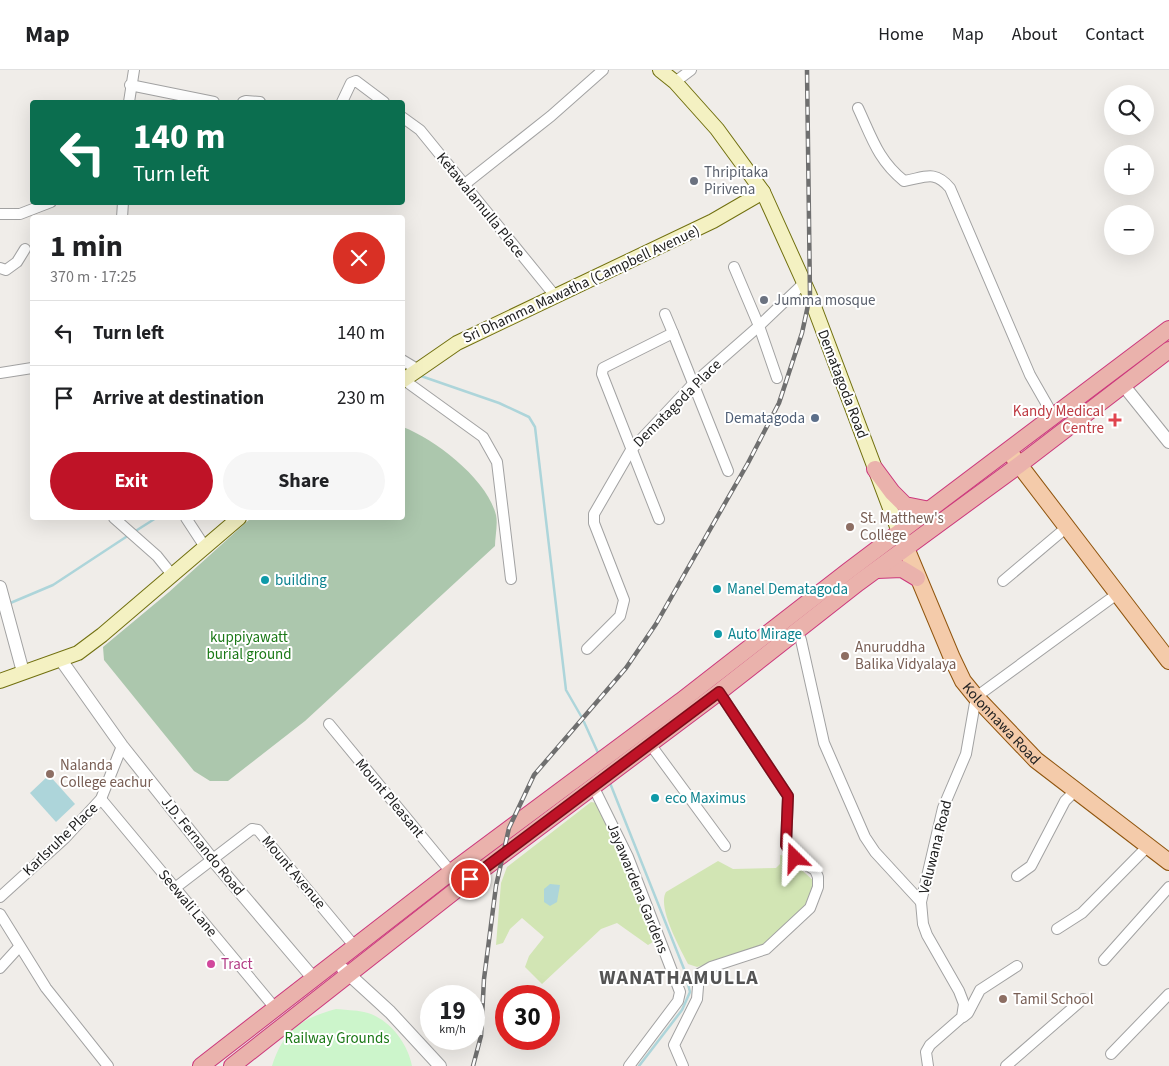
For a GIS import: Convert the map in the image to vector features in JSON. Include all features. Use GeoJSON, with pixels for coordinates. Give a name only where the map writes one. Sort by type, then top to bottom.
{"type":"FeatureCollection","features":[{"type":"Feature","properties":{"kind":"highway"},"geometry":{"type":"LineString","coordinates":[[201,1066],[356,948],[451,872],[1169,329]]}},
{"type":"Feature","properties":{"kind":"highway"},"geometry":{"type":"LineString","coordinates":[[232,1066],[602,779],[719,692],[876,570],[1124,386],[1169,350]]}},
{"type":"Feature","properties":{"kind":"highway"},"geometry":{"type":"LineString","coordinates":[[875,469],[892,492],[905,505],[930,510]]}},
{"type":"Feature","properties":{"kind":"highway"},"geometry":{"type":"LineString","coordinates":[[876,570],[902,569],[917,578]]}},
{"type":"Feature","properties":{"kind":"main road","name":"Dematagoda Road"},"geometry":{"type":"LineString","coordinates":[[660,70],[675,82],[717,129],[763,192],[804,283],[900,532]]}},
{"type":"Feature","properties":{"kind":"main road","name":"Sri Dhamma Mawatha (Campbell Avenue)"},"geometry":{"type":"LineString","coordinates":[[410,375],[457,343],[713,222],[763,192]]}},
{"type":"Feature","properties":{"kind":"main road"},"geometry":{"type":"LineString","coordinates":[[1008,451],[1169,661]]}},
{"type":"Feature","properties":{"kind":"main road"},"geometry":{"type":"LineString","coordinates":[[0,681],[78,653],[102,635],[237,520]]}},
{"type":"Feature","properties":{"kind":"main road","name":"Kolonnawa Road"},"geometry":{"type":"LineString","coordinates":[[900,532],[917,578],[952,658],[963,681],[976,697],[1036,760],[1074,792],[1169,862]]}},
{"type":"Feature","properties":{"kind":"street"},"geometry":{"type":"LineString","coordinates":[[129,100],[130,85],[134,70]]}},
{"type":"Feature","properties":{"kind":"street"},"geometry":{"type":"LineString","coordinates":[[466,184],[551,116],[603,70]]}},
{"type":"Feature","properties":{"kind":"street"},"geometry":{"type":"LineString","coordinates":[[675,82],[691,70]]}},
{"type":"Feature","properties":{"kind":"street"},"geometry":{"type":"LineString","coordinates":[[343,100],[351,83],[356,81],[381,100]]}},
{"type":"Feature","properties":{"kind":"street"},"geometry":{"type":"LineString","coordinates":[[130,85],[204,100]]}},
{"type":"Feature","properties":{"kind":"street"},"geometry":{"type":"LineString","coordinates":[[858,108],[888,169],[904,182],[931,175],[942,178],[950,188],[1030,375],[1054,417]]}},
{"type":"Feature","properties":{"kind":"street","name":"Ketawalamulla Place"},"geometry":{"type":"LineString","coordinates":[[405,119],[420,130],[466,184],[556,297]]}},
{"type":"Feature","properties":{"kind":"street"},"geometry":{"type":"LineString","coordinates":[[0,214],[20,214],[43,205]]}},
{"type":"Feature","properties":{"kind":"street"},"geometry":{"type":"LineString","coordinates":[[0,268],[6,270],[17,262],[25,248]]}},
{"type":"Feature","properties":{"kind":"street"},"geometry":{"type":"LineString","coordinates":[[734,267],[760,326],[777,378]]}},
{"type":"Feature","properties":{"kind":"street","name":"Dematagoda Place"},"geometry":{"type":"LineString","coordinates":[[587,649],[620,616],[624,600],[594,523],[594,514],[631,450],[694,383],[760,326],[804,283]]}},
{"type":"Feature","properties":{"kind":"street"},"geometry":{"type":"LineString","coordinates":[[665,314],[728,471]]}},
{"type":"Feature","properties":{"kind":"street"},"geometry":{"type":"LineString","coordinates":[[660,519],[602,374],[603,368],[673,333]]}},
{"type":"Feature","properties":{"kind":"street"},"geometry":{"type":"LineString","coordinates":[[0,373],[30,370]]}},
{"type":"Feature","properties":{"kind":"street"},"geometry":{"type":"LineString","coordinates":[[410,375],[483,437],[497,462],[511,579]]}},
{"type":"Feature","properties":{"kind":"street"},"geometry":{"type":"LineString","coordinates":[[1124,386],[1169,442]]}},
{"type":"Feature","properties":{"kind":"street"},"geometry":{"type":"LineString","coordinates":[[116,520],[157,556],[172,576]]}},
{"type":"Feature","properties":{"kind":"street"},"geometry":{"type":"LineString","coordinates":[[187,520],[205,547]]}},
{"type":"Feature","properties":{"kind":"street"},"geometry":{"type":"LineString","coordinates":[[1003,581],[1067,527]]}},
{"type":"Feature","properties":{"kind":"street"},"geometry":{"type":"LineString","coordinates":[[0,588],[23,672]]}},
{"type":"Feature","properties":{"kind":"street"},"geometry":{"type":"LineString","coordinates":[[976,697],[1117,594]]}},
{"type":"Feature","properties":{"kind":"street"},"geometry":{"type":"LineString","coordinates":[[797,630],[801,640],[824,743],[865,837],[875,852],[921,902]]}},
{"type":"Feature","properties":{"kind":"street","name":"J.D. Fernando Road"},"geometry":{"type":"LineString","coordinates":[[61,660],[122,746],[212,860],[314,979]]}},
{"type":"Feature","properties":{"kind":"street"},"geometry":{"type":"LineString","coordinates":[[683,1066],[674,1045],[697,999],[699,974],[710,967],[766,949],[810,908],[818,887],[818,877],[815,870],[795,858],[786,845],[788,796],[719,692]]}},
{"type":"Feature","properties":{"kind":"street","name":"Veluwana Road"},"geometry":{"type":"LineString","coordinates":[[962,1017],[964,1004],[959,991],[927,935],[923,924],[921,902],[943,808],[966,754],[976,697]]}},
{"type":"Feature","properties":{"kind":"street","name":"Mount Pleasant"},"geometry":{"type":"LineString","coordinates":[[329,724],[451,872]]}},
{"type":"Feature","properties":{"kind":"street"},"geometry":{"type":"LineString","coordinates":[[650,744],[725,846]]}},
{"type":"Feature","properties":{"kind":"street","name":"Karlsruhe Place"},"geometry":{"type":"LineString","coordinates":[[0,897],[65,838],[101,799],[122,746]]}},
{"type":"Feature","properties":{"kind":"street","name":"Jayawardena Gardens"},"geometry":{"type":"LineString","coordinates":[[602,779],[628,857],[680,992],[678,1001],[629,1066]]}},
{"type":"Feature","properties":{"kind":"street"},"geometry":{"type":"LineString","coordinates":[[1017,876],[1032,866],[1065,801],[1074,792]]}},
{"type":"Feature","properties":{"kind":"street","name":"Seewali Lane"},"geometry":{"type":"LineString","coordinates":[[101,799],[275,1008]]}},
{"type":"Feature","properties":{"kind":"street","name":"Mount Avenue"},"geometry":{"type":"LineString","coordinates":[[175,888],[252,829],[258,830],[356,948]]}},
{"type":"Feature","properties":{"kind":"street"},"geometry":{"type":"LineString","coordinates":[[1057,930],[1082,912],[1148,846]]}},
{"type":"Feature","properties":{"kind":"street"},"geometry":{"type":"LineString","coordinates":[[1104,960],[1169,887]]}},
{"type":"Feature","properties":{"kind":"street"},"geometry":{"type":"LineString","coordinates":[[0,914],[46,988],[108,1066]]}},
{"type":"Feature","properties":{"kind":"street"},"geometry":{"type":"LineString","coordinates":[[0,968],[19,947]]}},
{"type":"Feature","properties":{"kind":"street"},"geometry":{"type":"LineString","coordinates":[[335,963],[390,1012],[440,1066]]}},
{"type":"Feature","properties":{"kind":"street"},"geometry":{"type":"LineString","coordinates":[[928,1066],[926,1052],[930,1045],[968,1013],[980,990],[1017,966]]}},
{"type":"Feature","properties":{"kind":"street"},"geometry":{"type":"LineString","coordinates":[[1111,1054],[1169,994]]}},
{"type":"Feature","properties":{"kind":"street"},"geometry":{"type":"LineString","coordinates":[[1006,1066],[1083,999]]}},
{"type":"Feature","properties":{"kind":"green space","name":"kuppiyawatt burial ground"},"geometry":{"type":"Polygon","coordinates":[[[405,428],[430,441],[459,462],[482,488],[491,501],[496,515],[495,546],[305,721],[228,781],[210,781],[194,771],[104,660],[103,647],[169,592],[249,520],[405,520],[405,428]]]}},
{"type":"Feature","properties":{"kind":"green space"},"geometry":{"type":"Polygon","coordinates":[[[591,802],[597,803],[623,853],[653,942],[648,945],[617,923],[601,929],[542,984],[525,967],[529,956],[544,937],[522,918],[510,929],[503,943],[496,945],[501,883],[507,867],[591,802]]]}},
{"type":"Feature","properties":{"kind":"green space"},"geometry":{"type":"Polygon","coordinates":[[[780,855],[786,856],[815,882],[805,909],[763,948],[697,967],[688,964],[667,917],[664,899],[666,892],[718,861],[733,869],[776,868],[780,864],[780,855]]]}},
{"type":"Feature","properties":{"kind":"green space","name":"Railway Grounds"},"geometry":{"type":"Polygon","coordinates":[[[336,1009],[364,1012],[381,1019],[389,1025],[401,1040],[410,1057],[412,1066],[272,1066],[282,1043],[295,1027],[313,1017],[336,1009]]]}},
{"type":"Feature","properties":{"kind":"water"},"geometry":{"type":"Polygon","coordinates":[[[49,775],[75,804],[56,822],[30,793],[49,775]]]}},
{"type":"Feature","properties":{"kind":"water"},"geometry":{"type":"Polygon","coordinates":[[[550,884],[560,885],[557,902],[550,906],[544,902],[544,889],[550,884]]]}},
{"type":"Feature","properties":{"kind":"waterway"},"geometry":{"type":"LineString","coordinates":[[418,375],[499,403],[529,417],[535,427],[566,690],[581,716]]}},
{"type":"Feature","properties":{"kind":"waterway"},"geometry":{"type":"LineString","coordinates":[[134,532],[153,520]]}},
{"type":"Feature","properties":{"kind":"waterway"},"geometry":{"type":"LineString","coordinates":[[8,604],[53,585],[129,535]]}},
{"type":"Feature","properties":{"kind":"waterway"},"geometry":{"type":"LineString","coordinates":[[584,722],[599,755]]}},
{"type":"Feature","properties":{"kind":"waterway"},"geometry":{"type":"LineString","coordinates":[[610,783],[684,969],[690,992],[682,1010],[639,1066]]}},
{"type":"Feature","properties":{"kind":"railway"},"geometry":{"type":"LineString","coordinates":[[473,1066],[481,1036],[484,979],[496,886],[509,828],[534,775],[626,668],[656,624],[748,463],[779,403],[802,333],[810,296],[807,70]]}},
{"type":"Feature","properties":{"kind":"place","name":"Thripitaka Pirivena"},"geometry":{"type":"Point","coordinates":[694,181]}},
{"type":"Feature","properties":{"kind":"place","name":"Jumma mosque"},"geometry":{"type":"Point","coordinates":[764,300]}},
{"type":"Feature","properties":{"kind":"place","name":"Dematagoda"},"geometry":{"type":"Point","coordinates":[815,418]}},
{"type":"Feature","properties":{"kind":"place","name":"Kandy Medical Centre"},"geometry":{"type":"Point","coordinates":[1115,420]}},
{"type":"Feature","properties":{"kind":"place","name":"St. Matthew's College"},"geometry":{"type":"Point","coordinates":[850,527]}},
{"type":"Feature","properties":{"kind":"place","name":"building"},"geometry":{"type":"Point","coordinates":[265,580]}},
{"type":"Feature","properties":{"kind":"place","name":"Manel Dematagoda"},"geometry":{"type":"Point","coordinates":[717,589]}},
{"type":"Feature","properties":{"kind":"place","name":"Auto Mirage"},"geometry":{"type":"Point","coordinates":[718,634]}},
{"type":"Feature","properties":{"kind":"place","name":"Anuruddha Balika Vidyalaya"},"geometry":{"type":"Point","coordinates":[845,656]}},
{"type":"Feature","properties":{"kind":"place","name":"Nalanda College eachur"},"geometry":{"type":"Point","coordinates":[50,774]}},
{"type":"Feature","properties":{"kind":"place","name":"eco Maximus"},"geometry":{"type":"Point","coordinates":[655,798]}},
{"type":"Feature","properties":{"kind":"place","name":"Tract"},"geometry":{"type":"Point","coordinates":[211,964]}},
{"type":"Feature","properties":{"kind":"place","name":"Tamil School"},"geometry":{"type":"Point","coordinates":[1003,999]}},
{"type":"Feature","properties":{"kind":"district","name":"WANATHAMULLA"},"geometry":{"type":"Point","coordinates":[679,977]}},
{"type":"Feature","properties":{"kind":"route"},"geometry":{"type":"LineString","coordinates":[[470,879],[719,692],[788,796],[786,845],[788,851],[795,858]]}}]}
